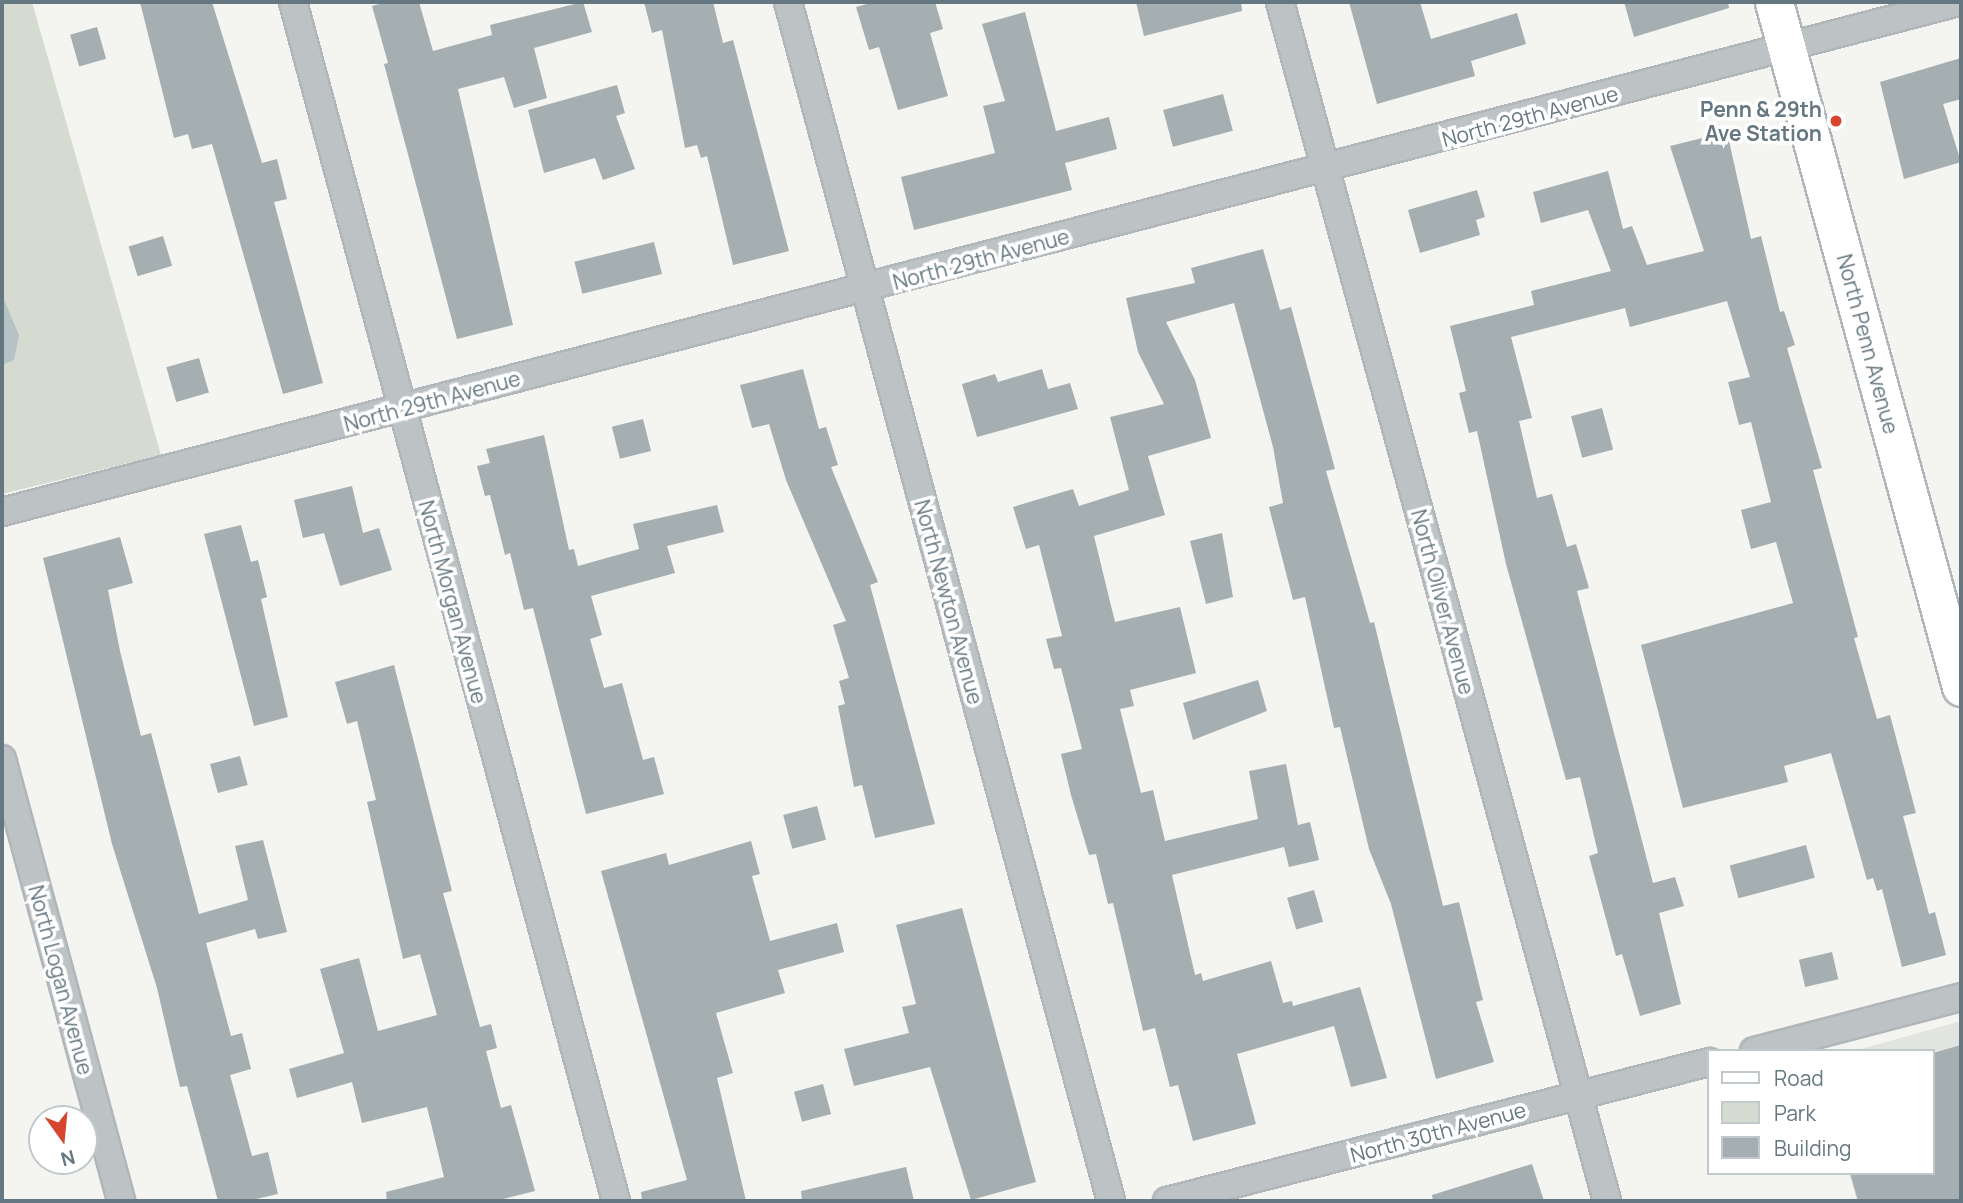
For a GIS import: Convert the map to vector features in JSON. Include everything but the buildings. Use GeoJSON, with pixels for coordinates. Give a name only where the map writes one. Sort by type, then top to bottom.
{"type":"FeatureCollection","features":[{"type":"Feature","properties":{"kind":"main road","name":"North Penn Avenue"},"geometry":{"type":"LineString","coordinates":[[1774,2],[1961,687]]}},
{"type":"Feature","properties":{"kind":"street","name":"North Morgan Avenue"},"geometry":{"type":"LineString","coordinates":[[293,2],[615,1201]]}},
{"type":"Feature","properties":{"kind":"street","name":"North Newton Avenue"},"geometry":{"type":"LineString","coordinates":[[788,2],[1111,1201]]}},
{"type":"Feature","properties":{"kind":"street","name":"North Oliver Avenue"},"geometry":{"type":"LineString","coordinates":[[1280,2],[1607,1201]]}},
{"type":"Feature","properties":{"kind":"street","name":"North 29th Avenue"},"geometry":{"type":"LineString","coordinates":[[2,512],[1959,2]]}},
{"type":"Feature","properties":{"kind":"street","name":"North Logan Avenue"},"geometry":{"type":"LineString","coordinates":[[2,759],[121,1201]]}},
{"type":"Feature","properties":{"kind":"street"},"geometry":{"type":"LineString","coordinates":[[1762,1049],[1961,997]]}},
{"type":"Feature","properties":{"kind":"street","name":"North 30th Avenue"},"geometry":{"type":"LineString","coordinates":[[1167,1201],[1708,1062]]}},
{"type":"Feature","properties":{"kind":"shaded area"},"geometry":{"type":"Polygon","coordinates":[[[2,295],[19,335],[14,360],[2,365],[2,295]]]}},
{"type":"Feature","properties":{"kind":"shaded area"},"geometry":{"type":"Polygon","coordinates":[[[1961,1021],[1961,1201],[1857,1201],[1850,1175],[1935,1175],[1935,1049],[1861,1049],[1961,1021]]]}},
{"type":"Feature","properties":{"kind":"green space"},"geometry":{"type":"Polygon","coordinates":[[[2,2],[32,2],[161,455],[2,494],[2,2]]]}},
{"type":"Feature","properties":{"kind":"place","name":"Penn & 29th Ave Station"},"geometry":{"type":"Point","coordinates":[1836,121]}}]}
